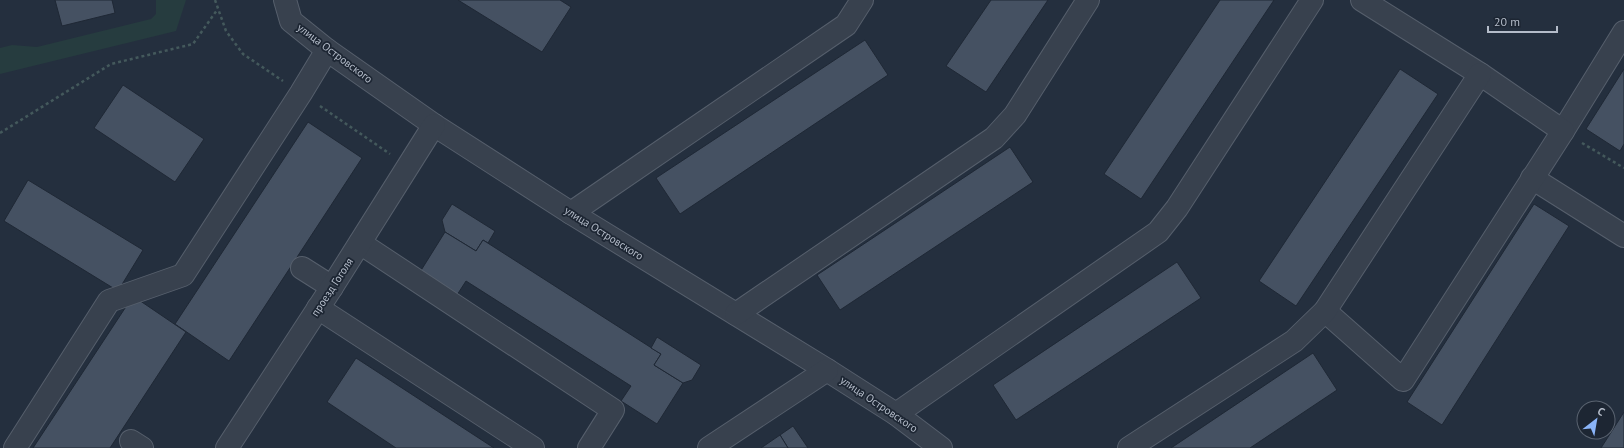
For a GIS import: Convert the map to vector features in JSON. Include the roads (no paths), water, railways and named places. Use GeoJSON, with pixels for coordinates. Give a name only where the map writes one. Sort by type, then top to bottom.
{"type":"FeatureCollection","features":[{"type":"Feature","properties":{"kind":"street","name":"улица Островского"},"geometry":{"type":"LineString","coordinates":[[285,0],[291,21],[327,50],[434,125],[571,213],[828,370],[896,414],[941,448]]}},
{"type":"Feature","properties":{"kind":"street"},"geometry":{"type":"LineString","coordinates":[[571,213],[846,25],[862,0]]}},
{"type":"Feature","properties":{"kind":"street"},"geometry":{"type":"LineString","coordinates":[[736,314],[994,138],[1015,115],[1088,0]]}},
{"type":"Feature","properties":{"kind":"street"},"geometry":{"type":"LineString","coordinates":[[896,414],[1158,232],[1177,208],[1312,0]]}},
{"type":"Feature","properties":{"kind":"street"},"geometry":{"type":"LineString","coordinates":[[1362,0],[1480,74],[1563,131]]}},
{"type":"Feature","properties":{"kind":"street"},"geometry":{"type":"LineString","coordinates":[[1325,311],[1403,380],[1563,131],[1624,32]]}},
{"type":"Feature","properties":{"kind":"street"},"geometry":{"type":"LineString","coordinates":[[15,448],[109,301],[183,275],[301,93],[327,50]]}},
{"type":"Feature","properties":{"kind":"street"},"geometry":{"type":"LineString","coordinates":[[1129,448],[1294,341],[1325,311],[1480,74]]}},
{"type":"Feature","properties":{"kind":"street","name":"проезд Гоголя"},"geometry":{"type":"LineString","coordinates":[[227,448],[332,287],[434,125]]}},
{"type":"Feature","properties":{"kind":"street"},"geometry":{"type":"LineString","coordinates":[[1532,178],[1624,236]]}},
{"type":"Feature","properties":{"kind":"street"},"geometry":{"type":"LineString","coordinates":[[360,242],[613,410],[589,448]]}},
{"type":"Feature","properties":{"kind":"street"},"geometry":{"type":"LineString","coordinates":[[302,268],[332,287]]}},
{"type":"Feature","properties":{"kind":"street"},"geometry":{"type":"LineString","coordinates":[[318,308],[533,448]]}},
{"type":"Feature","properties":{"kind":"street"},"geometry":{"type":"LineString","coordinates":[[709,448],[828,370]]}}]}
